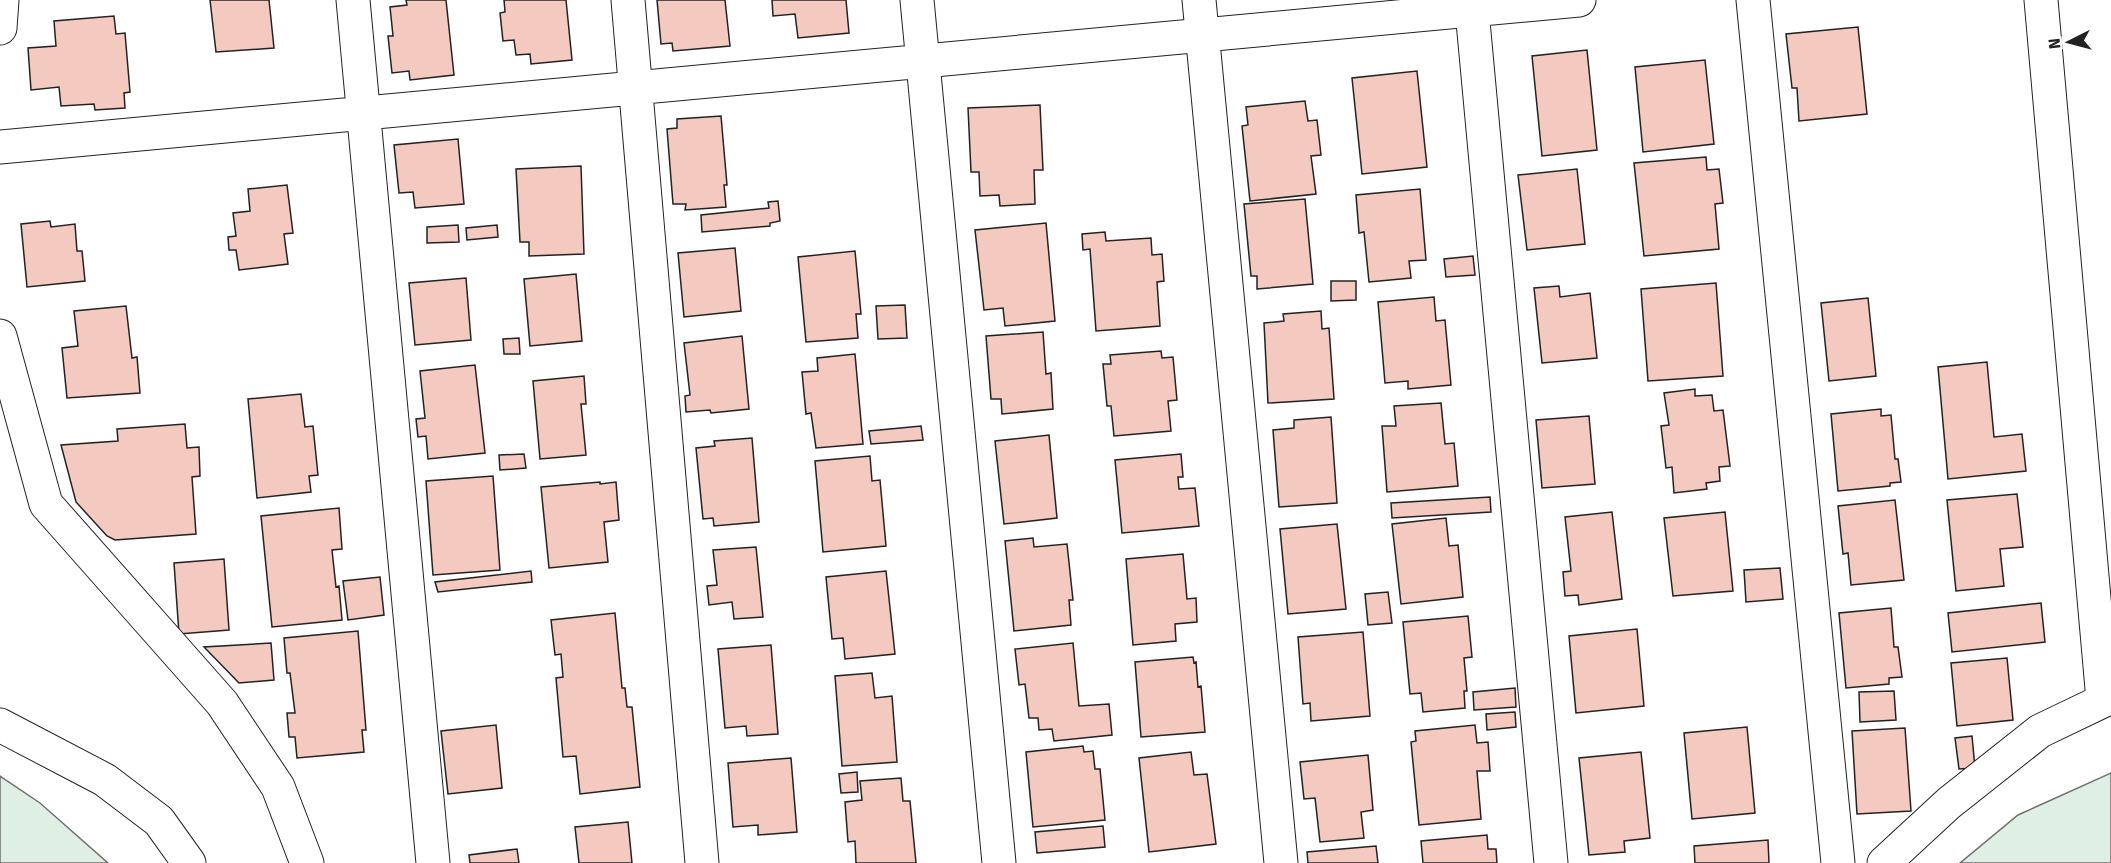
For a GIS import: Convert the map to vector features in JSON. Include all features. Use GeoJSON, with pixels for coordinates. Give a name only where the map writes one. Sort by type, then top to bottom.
{"type":"FeatureCollection","features":[{"type":"Feature","properties":{"kind":"street"},"geometry":{"type":"LineString","coordinates":[[0,28],[2,0]]}},
{"type":"Feature","properties":{"kind":"street"},"geometry":{"type":"LineString","coordinates":[[353,0],[433,863]]}},
{"type":"Feature","properties":{"kind":"street"},"geometry":{"type":"LineString","coordinates":[[628,0],[702,863]]}},
{"type":"Feature","properties":{"kind":"street"},"geometry":{"type":"LineString","coordinates":[[917,0],[999,863]]}},
{"type":"Feature","properties":{"kind":"street"},"geometry":{"type":"LineString","coordinates":[[1199,0],[1281,863]]}},
{"type":"Feature","properties":{"kind":"street"},"geometry":{"type":"LineString","coordinates":[[0,147],[1202,35],[1471,5],[1579,0]]}},
{"type":"Feature","properties":{"kind":"street"},"geometry":{"type":"LineString","coordinates":[[1753,0],[1838,863]]}},
{"type":"Feature","properties":{"kind":"street"},"geometry":{"type":"LineString","coordinates":[[1884,863],[1949,803],[2040,731],[2107,698],[2041,0]]}},
{"type":"Feature","properties":{"kind":"street"},"geometry":{"type":"LineString","coordinates":[[1471,5],[1551,863]]}},
{"type":"Feature","properties":{"kind":"street"},"geometry":{"type":"LineString","coordinates":[[0,336],[46,504],[222,703],[278,787],[307,863]]}},
{"type":"Feature","properties":{"kind":"street"},"geometry":{"type":"LineString","coordinates":[[0,724],[105,780],[159,821],[189,863]]}},
{"type":"Feature","properties":{"kind":"green space"},"geometry":{"type":"Polygon","coordinates":[[[2111,773],[2111,863],[1960,863],[2018,815],[2111,773]]]}},
{"type":"Feature","properties":{"kind":"green space"},"geometry":{"type":"Polygon","coordinates":[[[0,776],[40,803],[108,863],[0,863],[0,776]]]}},
{"type":"Feature","properties":{"kind":"building"},"geometry":{"type":"Polygon","coordinates":[[[210,0],[269,0],[274,48],[216,52],[210,0]]]}},
{"type":"Feature","properties":{"kind":"building"},"geometry":{"type":"Polygon","coordinates":[[[406,0],[446,0],[454,75],[410,80],[409,71],[392,73],[388,36],[393,36],[390,7],[407,5],[406,0]]]}},
{"type":"Feature","properties":{"kind":"building"},"geometry":{"type":"Polygon","coordinates":[[[504,0],[566,0],[572,60],[531,64],[530,54],[516,55],[514,40],[503,41],[500,13],[505,12],[504,0]]]}},
{"type":"Feature","properties":{"kind":"building"},"geometry":{"type":"Polygon","coordinates":[[[657,0],[725,0],[730,46],[673,51],[672,43],[661,44],[657,0]]]}},
{"type":"Feature","properties":{"kind":"building"},"geometry":{"type":"Polygon","coordinates":[[[772,0],[846,0],[849,33],[798,38],[795,14],[773,16],[772,0]]]}},
{"type":"Feature","properties":{"kind":"building"},"geometry":{"type":"Polygon","coordinates":[[[114,16],[116,34],[125,33],[130,92],[124,93],[125,108],[95,110],[94,104],[61,106],[59,87],[31,90],[28,48],[56,46],[54,21],[114,16]]]}},
{"type":"Feature","properties":{"kind":"building"},"geometry":{"type":"Polygon","coordinates":[[[1858,27],[1867,114],[1799,121],[1797,88],[1792,88],[1786,34],[1858,27]]]}},
{"type":"Feature","properties":{"kind":"building"},"geometry":{"type":"Polygon","coordinates":[[[1587,50],[1597,150],[1542,156],[1532,56],[1587,50]]]}},
{"type":"Feature","properties":{"kind":"building"},"geometry":{"type":"Polygon","coordinates":[[[1705,60],[1714,144],[1643,152],[1635,67],[1705,60]]]}},
{"type":"Feature","properties":{"kind":"building"},"geometry":{"type":"Polygon","coordinates":[[[1417,71],[1427,167],[1362,174],[1352,78],[1417,71]]]}},
{"type":"Feature","properties":{"kind":"building"},"geometry":{"type":"Polygon","coordinates":[[[1305,101],[1308,121],[1317,120],[1321,155],[1311,156],[1316,194],[1250,201],[1242,126],[1248,125],[1246,107],[1305,101]]]}},
{"type":"Feature","properties":{"kind":"building"},"geometry":{"type":"Polygon","coordinates":[[[1040,105],[1043,170],[1034,170],[1035,204],[1000,206],[999,195],[980,196],[979,172],[971,172],[968,108],[1040,105]]]}},
{"type":"Feature","properties":{"kind":"building"},"geometry":{"type":"Polygon","coordinates":[[[721,116],[727,185],[724,185],[726,207],[685,210],[686,204],[673,204],[667,129],[677,128],[677,119],[721,116]]]}},
{"type":"Feature","properties":{"kind":"building"},"geometry":{"type":"Polygon","coordinates":[[[458,139],[464,204],[415,208],[413,192],[399,193],[394,145],[458,139]]]}},
{"type":"Feature","properties":{"kind":"building"},"geometry":{"type":"Polygon","coordinates":[[[1706,157],[1707,170],[1719,169],[1723,203],[1715,204],[1719,249],[1644,256],[1634,163],[1706,157]]]}},
{"type":"Feature","properties":{"kind":"building"},"geometry":{"type":"Polygon","coordinates":[[[581,166],[584,254],[529,256],[529,242],[520,242],[516,169],[581,166]]]}},
{"type":"Feature","properties":{"kind":"building"},"geometry":{"type":"Polygon","coordinates":[[[1577,169],[1585,244],[1527,250],[1518,175],[1577,169]]]}},
{"type":"Feature","properties":{"kind":"building"},"geometry":{"type":"Polygon","coordinates":[[[287,185],[293,233],[284,234],[288,264],[239,270],[236,250],[229,250],[228,237],[236,236],[233,213],[250,211],[248,189],[287,185]]]}},
{"type":"Feature","properties":{"kind":"building"},"geometry":{"type":"Polygon","coordinates":[[[1420,189],[1426,260],[1409,261],[1411,278],[1369,282],[1364,232],[1359,233],[1356,195],[1420,189]]]}},
{"type":"Feature","properties":{"kind":"building"},"geometry":{"type":"Polygon","coordinates":[[[1305,199],[1313,284],[1257,289],[1257,276],[1251,276],[1244,204],[1305,199]]]}},
{"type":"Feature","properties":{"kind":"building"},"geometry":{"type":"Polygon","coordinates":[[[778,201],[780,221],[770,223],[770,226],[702,232],[701,215],[769,208],[768,202],[778,201]]]}},
{"type":"Feature","properties":{"kind":"building"},"geometry":{"type":"Polygon","coordinates":[[[50,221],[51,227],[75,224],[77,251],[82,251],[85,281],[27,287],[21,224],[50,221]]]}},
{"type":"Feature","properties":{"kind":"building"},"geometry":{"type":"Polygon","coordinates":[[[1046,223],[1055,321],[1005,326],[1003,308],[984,310],[975,230],[1046,223]]]}},
{"type":"Feature","properties":{"kind":"building"},"geometry":{"type":"Polygon","coordinates":[[[458,225],[459,242],[427,243],[427,227],[458,225]]]}},
{"type":"Feature","properties":{"kind":"building"},"geometry":{"type":"Polygon","coordinates":[[[497,225],[498,237],[467,240],[466,228],[497,225]]]}},
{"type":"Feature","properties":{"kind":"building"},"geometry":{"type":"Polygon","coordinates":[[[1105,232],[1106,241],[1151,238],[1152,255],[1162,254],[1164,281],[1157,282],[1160,326],[1096,331],[1090,249],[1083,250],[1082,234],[1105,232]]]}},
{"type":"Feature","properties":{"kind":"building"},"geometry":{"type":"Polygon","coordinates":[[[735,248],[741,311],[684,317],[678,253],[735,248]]]}},
{"type":"Feature","properties":{"kind":"building"},"geometry":{"type":"Polygon","coordinates":[[[855,251],[861,314],[856,314],[858,338],[806,342],[798,257],[855,251]]]}},
{"type":"Feature","properties":{"kind":"building"},"geometry":{"type":"Polygon","coordinates":[[[1473,256],[1475,275],[1446,277],[1444,259],[1473,256]]]}},
{"type":"Feature","properties":{"kind":"building"},"geometry":{"type":"Polygon","coordinates":[[[576,274],[582,341],[530,346],[524,279],[576,274]]]}},
{"type":"Feature","properties":{"kind":"building"},"geometry":{"type":"Polygon","coordinates":[[[466,278],[471,340],[415,345],[409,283],[466,278]]]}},
{"type":"Feature","properties":{"kind":"building"},"geometry":{"type":"Polygon","coordinates":[[[1331,281],[1356,281],[1356,300],[1331,301],[1331,281]]]}},
{"type":"Feature","properties":{"kind":"building"},"geometry":{"type":"Polygon","coordinates":[[[1716,283],[1723,376],[1648,381],[1641,289],[1716,283]]]}},
{"type":"Feature","properties":{"kind":"building"},"geometry":{"type":"Polygon","coordinates":[[[1559,286],[1560,297],[1590,293],[1597,358],[1542,363],[1534,288],[1559,286]]]}},
{"type":"Feature","properties":{"kind":"building"},"geometry":{"type":"Polygon","coordinates":[[[1434,297],[1436,321],[1445,320],[1451,385],[1408,389],[1408,381],[1385,383],[1378,302],[1434,297]]]}},
{"type":"Feature","properties":{"kind":"building"},"geometry":{"type":"Polygon","coordinates":[[[1868,298],[1876,376],[1829,381],[1821,303],[1868,298]]]}},
{"type":"Feature","properties":{"kind":"building"},"geometry":{"type":"Polygon","coordinates":[[[905,305],[907,338],[878,339],[876,306],[905,305]]]}},
{"type":"Feature","properties":{"kind":"building"},"geometry":{"type":"Polygon","coordinates":[[[126,306],[132,358],[137,357],[140,393],[67,398],[62,348],[78,346],[74,311],[126,306]]]}},
{"type":"Feature","properties":{"kind":"building"},"geometry":{"type":"Polygon","coordinates":[[[1321,311],[1322,329],[1329,328],[1334,399],[1268,403],[1264,323],[1284,321],[1283,314],[1321,311]]]}},
{"type":"Feature","properties":{"kind":"building"},"geometry":{"type":"Polygon","coordinates":[[[1043,332],[1046,374],[1051,373],[1053,409],[1002,414],[1001,399],[991,399],[986,336],[1043,332]]]}},
{"type":"Feature","properties":{"kind":"building"},"geometry":{"type":"Polygon","coordinates":[[[742,336],[749,409],[711,413],[710,410],[686,412],[685,396],[690,395],[684,343],[742,336]]]}},
{"type":"Feature","properties":{"kind":"building"},"geometry":{"type":"Polygon","coordinates":[[[519,338],[520,354],[504,354],[503,339],[519,338]]]}},
{"type":"Feature","properties":{"kind":"building"},"geometry":{"type":"Polygon","coordinates":[[[1161,351],[1162,358],[1173,357],[1177,400],[1168,401],[1171,431],[1114,436],[1111,406],[1107,406],[1103,364],[1111,364],[1110,355],[1161,351]]]}},
{"type":"Feature","properties":{"kind":"building"},"geometry":{"type":"Polygon","coordinates":[[[855,354],[863,444],[816,448],[811,413],[806,414],[802,372],[818,371],[817,358],[855,354]]]}},
{"type":"Feature","properties":{"kind":"building"},"geometry":{"type":"Polygon","coordinates":[[[1987,362],[1994,437],[2022,434],[2026,471],[1948,479],[1938,367],[1987,362]]]}},
{"type":"Feature","properties":{"kind":"building"},"geometry":{"type":"Polygon","coordinates":[[[475,365],[485,453],[428,459],[426,436],[418,437],[416,419],[425,418],[420,371],[475,365]]]}},
{"type":"Feature","properties":{"kind":"building"},"geometry":{"type":"Polygon","coordinates":[[[584,376],[586,404],[581,404],[586,455],[540,459],[533,381],[584,376]]]}},
{"type":"Feature","properties":{"kind":"building"},"geometry":{"type":"Polygon","coordinates":[[[1695,389],[1695,396],[1712,395],[1714,411],[1723,410],[1730,466],[1719,467],[1720,481],[1706,483],[1707,489],[1674,493],[1672,467],[1666,468],[1661,426],[1669,425],[1664,393],[1695,389]]]}},
{"type":"Feature","properties":{"kind":"building"},"geometry":{"type":"Polygon","coordinates":[[[301,394],[305,427],[313,426],[318,475],[309,476],[311,492],[257,498],[248,399],[301,394]]]}},
{"type":"Feature","properties":{"kind":"building"},"geometry":{"type":"Polygon","coordinates":[[[1441,403],[1445,444],[1454,443],[1458,486],[1387,492],[1382,426],[1396,426],[1394,406],[1441,403]]]}},
{"type":"Feature","properties":{"kind":"building"},"geometry":{"type":"Polygon","coordinates":[[[1881,409],[1881,416],[1891,415],[1895,459],[1898,459],[1901,482],[1890,483],[1890,486],[1838,491],[1831,414],[1881,409]]]}},
{"type":"Feature","properties":{"kind":"building"},"geometry":{"type":"Polygon","coordinates":[[[1589,416],[1595,484],[1542,488],[1536,420],[1589,416]]]}},
{"type":"Feature","properties":{"kind":"building"},"geometry":{"type":"Polygon","coordinates":[[[1331,417],[1337,503],[1279,507],[1273,430],[1294,428],[1294,420],[1331,417]]]}},
{"type":"Feature","properties":{"kind":"building"},"geometry":{"type":"Polygon","coordinates":[[[185,424],[187,448],[199,447],[200,476],[192,477],[196,534],[115,540],[107,536],[76,502],[61,445],[118,441],[117,429],[185,424]]]}},
{"type":"Feature","properties":{"kind":"building"},"geometry":{"type":"Polygon","coordinates":[[[921,426],[923,440],[871,444],[869,431],[921,426]]]}},
{"type":"Feature","properties":{"kind":"building"},"geometry":{"type":"Polygon","coordinates":[[[1049,435],[1057,518],[1004,524],[995,441],[1049,435]]]}},
{"type":"Feature","properties":{"kind":"building"},"geometry":{"type":"Polygon","coordinates":[[[752,438],[759,522],[714,526],[713,518],[703,519],[696,448],[715,446],[714,441],[752,438]]]}},
{"type":"Feature","properties":{"kind":"building"},"geometry":{"type":"Polygon","coordinates":[[[524,454],[526,468],[500,470],[499,455],[524,454]]]}},
{"type":"Feature","properties":{"kind":"building"},"geometry":{"type":"Polygon","coordinates":[[[1181,454],[1183,477],[1178,477],[1179,489],[1195,488],[1199,526],[1122,533],[1115,460],[1181,454]]]}},
{"type":"Feature","properties":{"kind":"building"},"geometry":{"type":"Polygon","coordinates":[[[870,456],[872,481],[880,480],[886,546],[823,552],[815,461],[870,456]]]}},
{"type":"Feature","properties":{"kind":"building"},"geometry":{"type":"Polygon","coordinates":[[[493,476],[500,570],[433,575],[426,481],[493,476]]]}},
{"type":"Feature","properties":{"kind":"building"},"geometry":{"type":"Polygon","coordinates":[[[600,482],[600,484],[616,482],[619,520],[604,522],[608,562],[549,568],[541,487],[600,482]]]}},
{"type":"Feature","properties":{"kind":"building"},"geometry":{"type":"Polygon","coordinates":[[[2017,494],[2023,547],[2000,549],[2004,586],[1956,591],[1947,500],[2017,494]]]}},
{"type":"Feature","properties":{"kind":"building"},"geometry":{"type":"Polygon","coordinates":[[[1490,497],[1491,512],[1392,518],[1391,503],[1490,497]]]}},
{"type":"Feature","properties":{"kind":"building"},"geometry":{"type":"Polygon","coordinates":[[[1895,500],[1904,580],[1851,585],[1848,553],[1843,554],[1838,506],[1895,500]]]}},
{"type":"Feature","properties":{"kind":"building"},"geometry":{"type":"Polygon","coordinates":[[[339,508],[342,549],[332,550],[336,587],[339,586],[342,620],[272,627],[261,516],[339,508]]]}},
{"type":"Feature","properties":{"kind":"building"},"geometry":{"type":"Polygon","coordinates":[[[1612,512],[1622,599],[1579,605],[1578,595],[1565,596],[1563,572],[1571,571],[1565,517],[1612,512]]]}},
{"type":"Feature","properties":{"kind":"building"},"geometry":{"type":"Polygon","coordinates":[[[1725,512],[1733,591],[1673,596],[1664,518],[1725,512]]]}},
{"type":"Feature","properties":{"kind":"building"},"geometry":{"type":"Polygon","coordinates":[[[1446,518],[1449,546],[1458,545],[1463,597],[1401,604],[1392,524],[1446,518]]]}},
{"type":"Feature","properties":{"kind":"building"},"geometry":{"type":"Polygon","coordinates":[[[1337,524],[1346,609],[1288,614],[1280,529],[1337,524]]]}},
{"type":"Feature","properties":{"kind":"building"},"geometry":{"type":"Polygon","coordinates":[[[1033,538],[1034,547],[1067,544],[1073,600],[1069,600],[1071,625],[1014,631],[1005,541],[1033,538]]]}},
{"type":"Feature","properties":{"kind":"building"},"geometry":{"type":"Polygon","coordinates":[[[756,547],[763,617],[734,619],[732,602],[709,605],[707,586],[717,585],[713,550],[756,547]]]}},
{"type":"Feature","properties":{"kind":"building"},"geometry":{"type":"Polygon","coordinates":[[[1183,554],[1187,599],[1196,598],[1197,622],[1175,624],[1176,641],[1133,645],[1126,559],[1183,554]]]}},
{"type":"Feature","properties":{"kind":"building"},"geometry":{"type":"Polygon","coordinates":[[[224,559],[229,630],[179,634],[174,563],[224,559]]]}},
{"type":"Feature","properties":{"kind":"building"},"geometry":{"type":"Polygon","coordinates":[[[1780,568],[1783,599],[1746,602],[1744,570],[1780,568]]]}},
{"type":"Feature","properties":{"kind":"building"},"geometry":{"type":"Polygon","coordinates":[[[531,571],[532,582],[438,592],[435,582],[531,571]]]}},
{"type":"Feature","properties":{"kind":"building"},"geometry":{"type":"Polygon","coordinates":[[[886,571],[895,654],[845,659],[843,638],[832,639],[826,577],[886,571]]]}},
{"type":"Feature","properties":{"kind":"building"},"geometry":{"type":"Polygon","coordinates":[[[380,577],[384,615],[348,620],[343,581],[380,577]]]}},
{"type":"Feature","properties":{"kind":"building"},"geometry":{"type":"Polygon","coordinates":[[[1388,592],[1392,623],[1368,625],[1365,594],[1388,592]]]}},
{"type":"Feature","properties":{"kind":"building"},"geometry":{"type":"Polygon","coordinates":[[[2041,603],[2045,642],[1952,652],[1948,613],[2041,603]]]}},
{"type":"Feature","properties":{"kind":"building"},"geometry":{"type":"Polygon","coordinates":[[[1891,608],[1894,647],[1898,647],[1902,677],[1889,678],[1889,684],[1846,688],[1839,613],[1891,608]]]}},
{"type":"Feature","properties":{"kind":"building"},"geometry":{"type":"Polygon","coordinates":[[[615,613],[622,688],[625,688],[627,707],[632,707],[640,787],[580,794],[576,756],[563,757],[556,678],[563,677],[561,654],[555,655],[551,620],[615,613]]]}},
{"type":"Feature","properties":{"kind":"building"},"geometry":{"type":"Polygon","coordinates":[[[1468,616],[1472,657],[1464,658],[1467,691],[1464,691],[1465,708],[1423,712],[1421,693],[1410,694],[1403,622],[1468,616]]]}},
{"type":"Feature","properties":{"kind":"building"},"geometry":{"type":"Polygon","coordinates":[[[1637,629],[1644,706],[1576,713],[1569,636],[1637,629]]]}},
{"type":"Feature","properties":{"kind":"building"},"geometry":{"type":"Polygon","coordinates":[[[358,631],[366,730],[362,730],[364,752],[297,758],[295,737],[289,737],[287,713],[295,713],[290,673],[287,673],[284,638],[358,631]]]}},
{"type":"Feature","properties":{"kind":"building"},"geometry":{"type":"Polygon","coordinates":[[[1363,632],[1370,716],[1311,721],[1310,703],[1303,704],[1298,637],[1363,632]]]}},
{"type":"Feature","properties":{"kind":"building"},"geometry":{"type":"Polygon","coordinates":[[[271,643],[274,680],[239,683],[204,647],[271,643]]]}},
{"type":"Feature","properties":{"kind":"building"},"geometry":{"type":"Polygon","coordinates":[[[1073,643],[1079,706],[1109,704],[1112,735],[1054,741],[1052,729],[1039,730],[1038,718],[1029,718],[1025,684],[1019,685],[1015,649],[1073,643]]]}},
{"type":"Feature","properties":{"kind":"building"},"geometry":{"type":"Polygon","coordinates":[[[771,645],[778,734],[747,736],[746,726],[725,728],[718,649],[771,645]]]}},
{"type":"Feature","properties":{"kind":"building"},"geometry":{"type":"Polygon","coordinates":[[[1193,657],[1194,663],[1196,662],[1198,687],[1201,686],[1205,732],[1141,737],[1135,662],[1193,657]]]}},
{"type":"Feature","properties":{"kind":"building"},"geometry":{"type":"Polygon","coordinates":[[[2007,658],[2013,720],[1957,726],[1951,663],[2007,658]]]}},
{"type":"Feature","properties":{"kind":"building"},"geometry":{"type":"Polygon","coordinates":[[[872,673],[875,698],[892,696],[897,762],[842,766],[835,676],[872,673]]]}},
{"type":"Feature","properties":{"kind":"building"},"geometry":{"type":"Polygon","coordinates":[[[1515,688],[1516,707],[1474,710],[1473,692],[1515,688]]]}},
{"type":"Feature","properties":{"kind":"building"},"geometry":{"type":"Polygon","coordinates":[[[1894,691],[1896,720],[1860,722],[1859,692],[1894,691]]]}},
{"type":"Feature","properties":{"kind":"building"},"geometry":{"type":"Polygon","coordinates":[[[1515,712],[1516,727],[1487,730],[1486,714],[1515,712]]]}},
{"type":"Feature","properties":{"kind":"building"},"geometry":{"type":"Polygon","coordinates":[[[496,725],[502,788],[448,794],[441,731],[496,725]]]}},
{"type":"Feature","properties":{"kind":"building"},"geometry":{"type":"Polygon","coordinates":[[[1475,725],[1477,743],[1488,742],[1490,771],[1477,771],[1481,819],[1419,825],[1411,742],[1416,741],[1415,731],[1475,725]]]}},
{"type":"Feature","properties":{"kind":"building"},"geometry":{"type":"Polygon","coordinates":[[[1747,727],[1755,813],[1692,819],[1684,733],[1747,727]]]}},
{"type":"Feature","properties":{"kind":"building"},"geometry":{"type":"Polygon","coordinates":[[[1905,728],[1911,811],[1857,814],[1852,731],[1905,728]]]}},
{"type":"Feature","properties":{"kind":"building"},"geometry":{"type":"Polygon","coordinates":[[[1972,736],[1975,768],[1959,769],[1955,738],[1972,736]]]}},
{"type":"Feature","properties":{"kind":"building"},"geometry":{"type":"Polygon","coordinates":[[[1083,746],[1084,752],[1093,751],[1095,769],[1100,769],[1105,820],[1033,827],[1026,752],[1083,746]]]}},
{"type":"Feature","properties":{"kind":"building"},"geometry":{"type":"Polygon","coordinates":[[[1191,752],[1194,775],[1207,774],[1216,844],[1149,852],[1139,758],[1191,752]]]}},
{"type":"Feature","properties":{"kind":"building"},"geometry":{"type":"Polygon","coordinates":[[[1641,752],[1650,838],[1624,841],[1625,852],[1589,855],[1579,758],[1641,752]]]}},
{"type":"Feature","properties":{"kind":"building"},"geometry":{"type":"Polygon","coordinates":[[[1368,755],[1373,810],[1361,812],[1364,838],[1320,842],[1315,798],[1304,799],[1300,762],[1368,755]]]}},
{"type":"Feature","properties":{"kind":"building"},"geometry":{"type":"Polygon","coordinates":[[[791,758],[797,832],[758,835],[758,825],[733,827],[728,763],[791,758]]]}},
{"type":"Feature","properties":{"kind":"building"},"geometry":{"type":"Polygon","coordinates":[[[857,772],[858,792],[841,793],[839,774],[857,772]]]}},
{"type":"Feature","properties":{"kind":"building"},"geometry":{"type":"Polygon","coordinates":[[[901,778],[903,801],[910,801],[916,863],[856,863],[855,841],[848,842],[845,802],[862,800],[860,781],[901,778]]]}},
{"type":"Feature","properties":{"kind":"building"},"geometry":{"type":"Polygon","coordinates":[[[628,822],[632,863],[579,863],[575,827],[628,822]]]}},
{"type":"Feature","properties":{"kind":"building"},"geometry":{"type":"Polygon","coordinates":[[[1103,826],[1105,847],[1037,853],[1035,832],[1103,826]]]}},
{"type":"Feature","properties":{"kind":"building"},"geometry":{"type":"Polygon","coordinates":[[[1487,835],[1488,849],[1496,849],[1497,863],[1423,863],[1421,841],[1487,835]]]}},
{"type":"Feature","properties":{"kind":"building"},"geometry":{"type":"Polygon","coordinates":[[[1768,840],[1769,863],[1695,863],[1694,846],[1768,840]]]}},
{"type":"Feature","properties":{"kind":"building"},"geometry":{"type":"Polygon","coordinates":[[[1376,846],[1378,863],[1308,863],[1307,852],[1376,846]]]}},
{"type":"Feature","properties":{"kind":"building"},"geometry":{"type":"Polygon","coordinates":[[[517,849],[519,863],[470,863],[469,855],[517,849]]]}}]}
